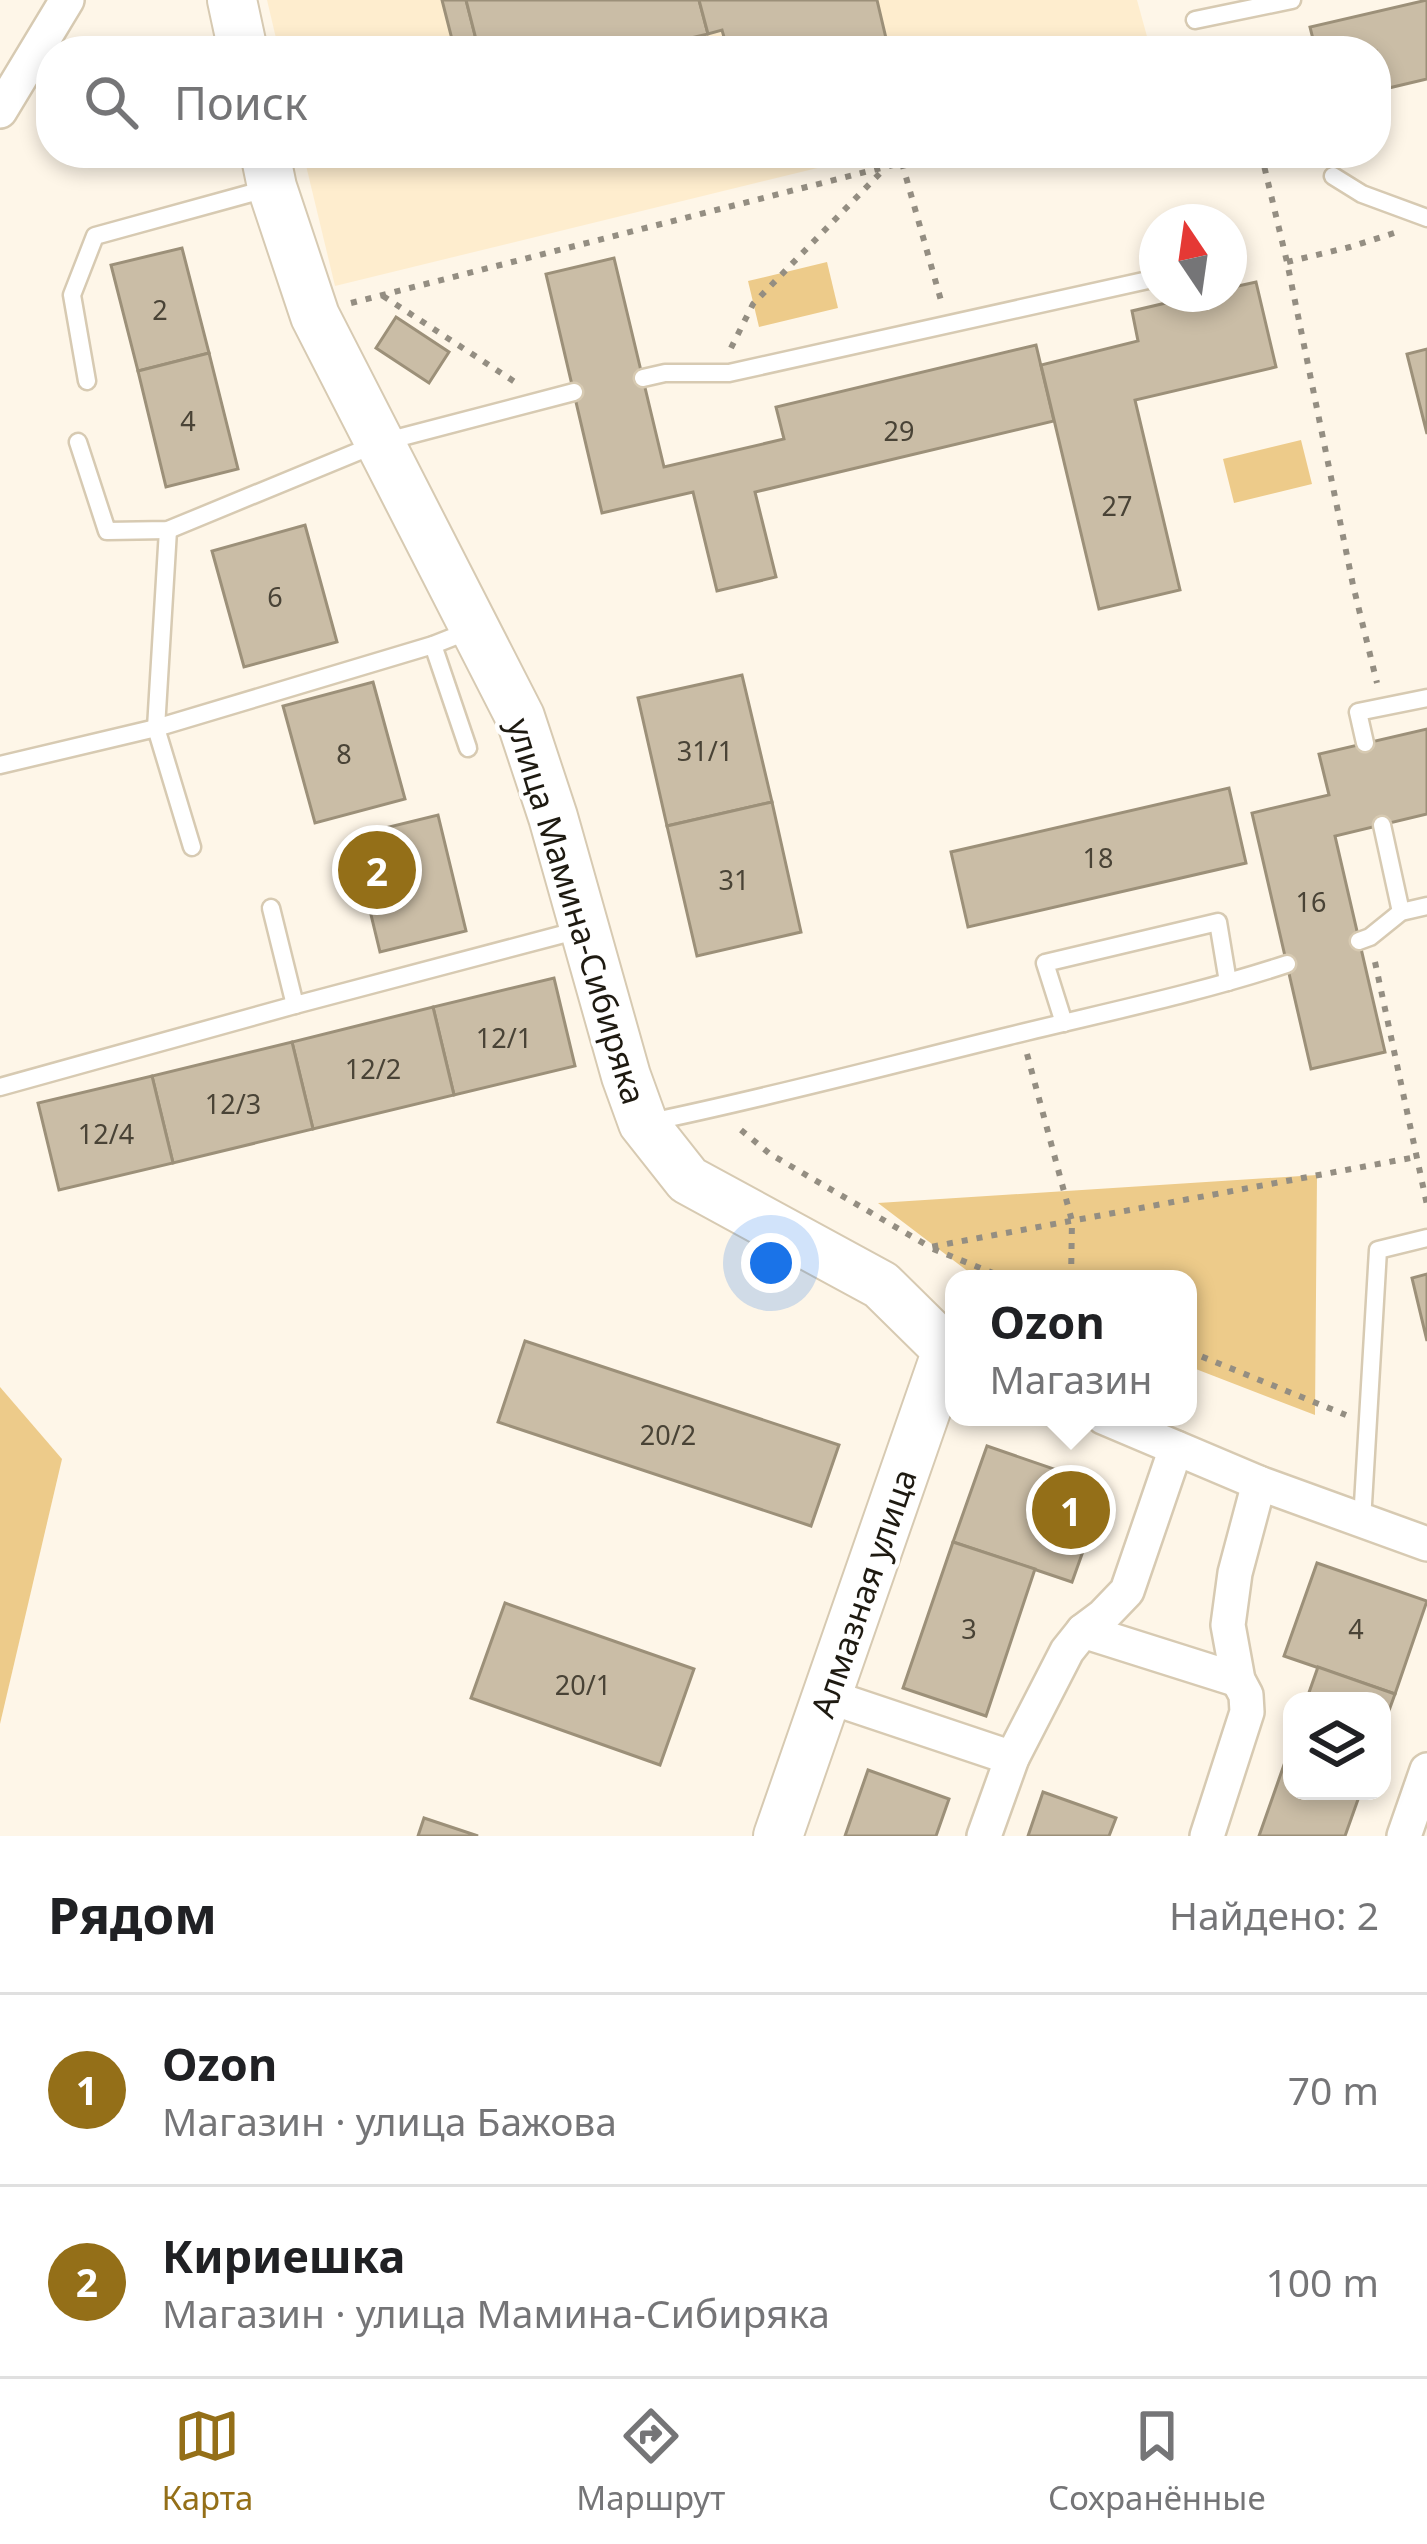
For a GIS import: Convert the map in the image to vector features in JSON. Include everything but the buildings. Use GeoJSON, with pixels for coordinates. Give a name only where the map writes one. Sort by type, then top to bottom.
{"type":"FeatureCollection","features":[{"type":"Feature","properties":{"kind":"street"},"geometry":{"type":"LineString","coordinates":[[45,36],[67,0]]}},
{"type":"Feature","properties":{"kind":"street"},"geometry":{"type":"LineString","coordinates":[[232,0],[240,36]]}},
{"type":"Feature","properties":{"kind":"street"},"geometry":{"type":"LineString","coordinates":[[0,111],[36,51]]}},
{"type":"Feature","properties":{"kind":"street","name":"улица Мамина-Сибиряка"},"geometry":{"type":"LineString","coordinates":[[269,170],[306,293],[379,443],[454,636],[520,717],[644,1123],[688,1180],[880,1286],[945,1346]]}},
{"type":"Feature","properties":{"kind":"street","name":"Алмазная улица"},"geometry":{"type":"LineString","coordinates":[[778,1836],[945,1369]]}},
{"type":"Feature","properties":{"kind":"street"},"geometry":{"type":"LineString","coordinates":[[1124,1426],[1259,1483],[1427,1544]]}},
{"type":"Feature","properties":{"kind":"street"},"geometry":{"type":"LineString","coordinates":[[983,1836],[1012,1758],[1067,1651],[1127,1591],[1176,1448]]}},
{"type":"Feature","properties":{"kind":"street"},"geometry":{"type":"LineString","coordinates":[[1207,1836],[1247,1712],[1228,1625],[1235,1573],[1259,1483]]}},
{"type":"Feature","properties":{"kind":"street"},"geometry":{"type":"LineString","coordinates":[[1083,1631],[1238,1680]]}},
{"type":"Feature","properties":{"kind":"street"},"geometry":{"type":"LineString","coordinates":[[827,1696],[1012,1758]]}},
{"type":"Feature","properties":{"kind":"street"},"geometry":{"type":"LineString","coordinates":[[1403,1836],[1427,1770]]}},
{"type":"Feature","properties":{"kind":"lane"},"geometry":{"type":"LineString","coordinates":[[1195,20],[1292,0]]}},
{"type":"Feature","properties":{"kind":"lane"},"geometry":{"type":"LineString","coordinates":[[86,381],[73,295],[95,236],[269,170]]}},
{"type":"Feature","properties":{"kind":"lane"},"geometry":{"type":"LineString","coordinates":[[1333,176],[1362,194],[1427,218]]}},
{"type":"Feature","properties":{"kind":"lane"},"geometry":{"type":"LineString","coordinates":[[643,378],[718,373],[1139,282]]}},
{"type":"Feature","properties":{"kind":"lane"},"geometry":{"type":"LineString","coordinates":[[79,442],[107,531],[168,530],[379,443],[574,392]]}},
{"type":"Feature","properties":{"kind":"lane"},"geometry":{"type":"LineString","coordinates":[[168,530],[156,728],[192,847]]}},
{"type":"Feature","properties":{"kind":"lane"},"geometry":{"type":"LineString","coordinates":[[0,765],[156,728],[454,636],[468,748]]}},
{"type":"Feature","properties":{"kind":"lane"},"geometry":{"type":"LineString","coordinates":[[1365,743],[1358,712],[1427,698]]}},
{"type":"Feature","properties":{"kind":"lane"},"geometry":{"type":"LineString","coordinates":[[1382,825],[1401,912]]}},
{"type":"Feature","properties":{"kind":"lane"},"geometry":{"type":"LineString","coordinates":[[1365,939],[1401,912],[1427,906]]}},
{"type":"Feature","properties":{"kind":"lane"},"geometry":{"type":"LineString","coordinates":[[271,908],[296,1005]]}},
{"type":"Feature","properties":{"kind":"lane"},"geometry":{"type":"LineString","coordinates":[[1064,1023],[1045,963],[1218,922],[1228,982]]}},
{"type":"Feature","properties":{"kind":"lane"},"geometry":{"type":"LineString","coordinates":[[0,1087],[586,928]]}},
{"type":"Feature","properties":{"kind":"lane"},"geometry":{"type":"LineString","coordinates":[[644,1123],[1064,1023],[1286,964]]}},
{"type":"Feature","properties":{"kind":"lane"},"geometry":{"type":"LineString","coordinates":[[1362,1520],[1378,1250],[1427,1238]]}},
{"type":"Feature","properties":{"kind":"path"},"geometry":{"type":"LineString","coordinates":[[348,304],[881,168]]}},
{"type":"Feature","properties":{"kind":"path"},"geometry":{"type":"LineString","coordinates":[[718,373],[753,304],[884,168]]}},
{"type":"Feature","properties":{"kind":"path"},"geometry":{"type":"LineString","coordinates":[[903,168],[948,326]]}},
{"type":"Feature","properties":{"kind":"path"},"geometry":{"type":"LineString","coordinates":[[1265,168],[1357,602],[1384,707]]}},
{"type":"Feature","properties":{"kind":"path"},"geometry":{"type":"LineString","coordinates":[[1287,262],[1350,248]]}},
{"type":"Feature","properties":{"kind":"path"},"geometry":{"type":"LineString","coordinates":[[383,296],[543,400]]}},
{"type":"Feature","properties":{"kind":"path"},"geometry":{"type":"LineString","coordinates":[[1365,939],[1427,1205]]}},
{"type":"Feature","properties":{"kind":"path"},"geometry":{"type":"LineString","coordinates":[[1022,1033],[1072,1221],[1071,1270]]}},
{"type":"Feature","properties":{"kind":"path"},"geometry":{"type":"LineString","coordinates":[[716,1108],[770,1154],[930,1247],[986,1270]]}},
{"type":"Feature","properties":{"kind":"path"},"geometry":{"type":"LineString","coordinates":[[930,1247],[1416,1157]]}},
{"type":"Feature","properties":{"kind":"path"},"geometry":{"type":"LineString","coordinates":[[1197,1356],[1367,1424]]}},
{"type":"Feature","properties":{"kind":"shaded area"},"geometry":{"type":"Polygon","coordinates":[[[267,0],[1137,0],[1147,36],[275,36],[267,0]]]}},
{"type":"Feature","properties":{"kind":"shaded area"},"geometry":{"type":"Polygon","coordinates":[[[307,168],[818,168],[335,286],[307,168]]]}},
{"type":"Feature","properties":{"kind":"shaded area"},"geometry":{"type":"Polygon","coordinates":[[[827,262],[838,308],[759,327],[748,281],[827,262]]]}},
{"type":"Feature","properties":{"kind":"shaded area"},"geometry":{"type":"Polygon","coordinates":[[[1301,440],[1312,484],[1234,503],[1223,459],[1301,440]]]}},
{"type":"Feature","properties":{"kind":"shaded area"},"geometry":{"type":"Polygon","coordinates":[[[1317,1175],[1315,1415],[1197,1369],[1197,1270],[966,1270],[878,1203],[1317,1175]]]}},
{"type":"Feature","properties":{"kind":"shaded area"},"geometry":{"type":"Polygon","coordinates":[[[0,1387],[62,1459],[0,1724],[0,1387]]]}},
{"type":"Feature","properties":{"kind":"place","name":"Кириешка"},"geometry":{"type":"Point","coordinates":[377,870]}},
{"type":"Feature","properties":{"kind":"place","name":"Ozon"},"geometry":{"type":"Point","coordinates":[1071,1510]}}]}
